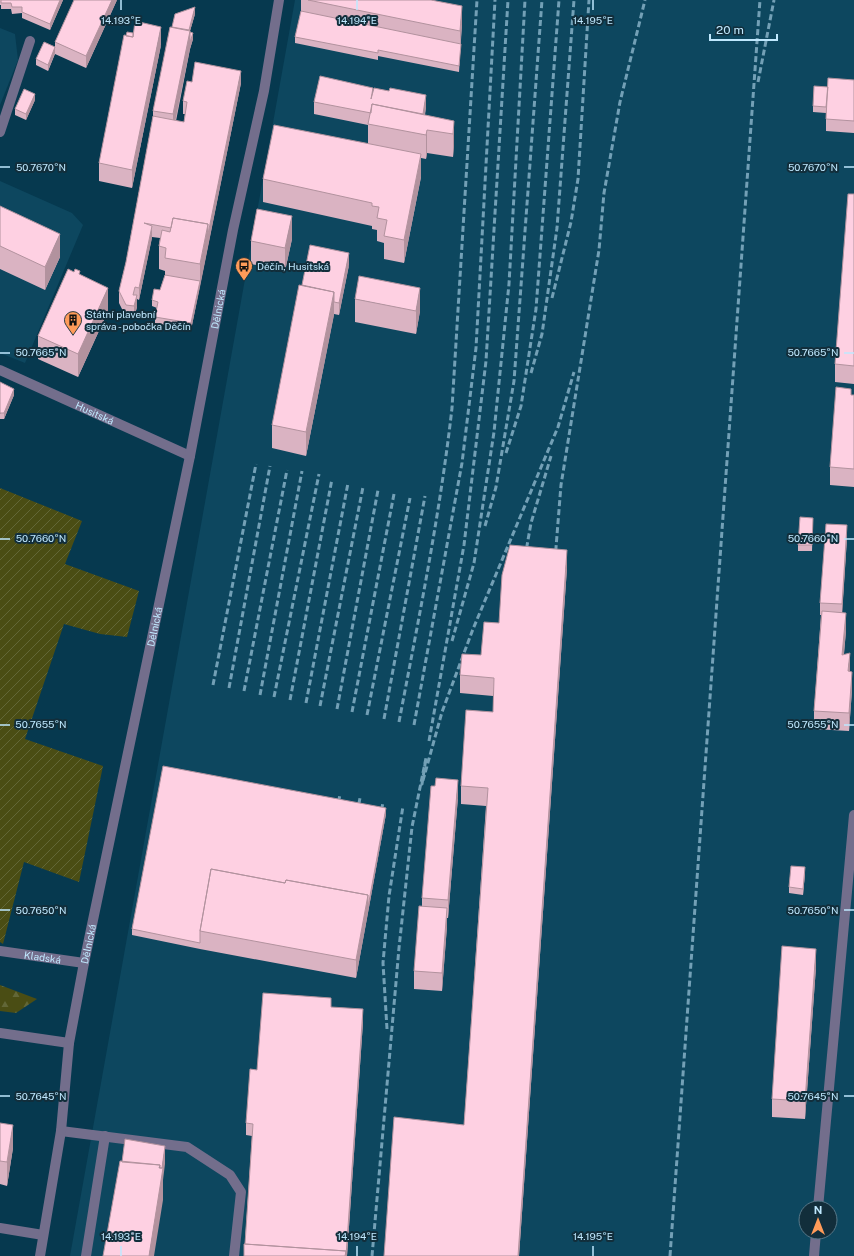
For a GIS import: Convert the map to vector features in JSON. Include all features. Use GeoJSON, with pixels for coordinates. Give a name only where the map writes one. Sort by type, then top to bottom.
{"type":"FeatureCollection","features":[{"type":"Feature","properties":{"kind":"street","name":"Dělnická"},"geometry":{"type":"LineString","coordinates":[[40,1256],[61,1131],[69,1043],[84,963],[190,456],[233,230],[264,91],[279,0]]}},
{"type":"Feature","properties":{"kind":"street"},"geometry":{"type":"LineString","coordinates":[[0,132],[30,41]]}},
{"type":"Feature","properties":{"kind":"street","name":"Husitská"},"geometry":{"type":"LineString","coordinates":[[0,370],[190,456]]}},
{"type":"Feature","properties":{"kind":"street"},"geometry":{"type":"LineString","coordinates":[[819,1200],[854,815]]}},
{"type":"Feature","properties":{"kind":"street","name":"Kladská"},"geometry":{"type":"LineString","coordinates":[[0,951],[84,963]]}},
{"type":"Feature","properties":{"kind":"street"},"geometry":{"type":"LineString","coordinates":[[0,1033],[69,1043]]}},
{"type":"Feature","properties":{"kind":"street"},"geometry":{"type":"LineString","coordinates":[[61,1131],[187,1147],[230,1175],[241,1192],[234,1256]]}},
{"type":"Feature","properties":{"kind":"street"},"geometry":{"type":"LineString","coordinates":[[86,1256],[105,1136]]}},
{"type":"Feature","properties":{"kind":"street"},"geometry":{"type":"LineString","coordinates":[[0,1228],[43,1235]]}},
{"type":"Feature","properties":{"kind":"street"},"geometry":{"type":"LineString","coordinates":[[814,1256],[815,1240]]}},
{"type":"Feature","properties":{"kind":"shaded area"},"geometry":{"type":"Polygon","coordinates":[[[295,0],[854,0],[854,1256],[70,1256],[295,0]]]}},
{"type":"Feature","properties":{"kind":"shaded area"},"geometry":{"type":"Polygon","coordinates":[[[0,28],[15,34],[18,60],[0,105],[0,28]]]}},
{"type":"Feature","properties":{"kind":"shaded area"},"geometry":{"type":"Polygon","coordinates":[[[0,181],[72,213],[83,225],[25,363],[0,353],[0,181]]]}},
{"type":"Feature","properties":{"kind":"green space"},"geometry":{"type":"Polygon","coordinates":[[[0,488],[82,521],[65,564],[139,591],[127,637],[100,634],[64,624],[25,739],[103,766],[79,882],[24,862],[3,944],[0,942],[0,488]]]}},
{"type":"Feature","properties":{"kind":"green space"},"geometry":{"type":"Polygon","coordinates":[[[0,985],[37,999],[16,1013],[0,1011],[0,985]]]}},
{"type":"Feature","properties":{"kind":"building"},"geometry":{"type":"Polygon","coordinates":[[[1,0],[60,0],[50,24],[22,12],[22,7],[12,7],[11,3],[1,3],[1,0]]]}},
{"type":"Feature","properties":{"kind":"building"},"geometry":{"type":"Polygon","coordinates":[[[74,0],[112,0],[86,56],[55,42],[74,0]]]}},
{"type":"Feature","properties":{"kind":"building"},"geometry":{"type":"Polygon","coordinates":[[[308,0],[431,0],[462,6],[460,31],[308,0]]]}},
{"type":"Feature","properties":{"kind":"building"},"geometry":{"type":"Polygon","coordinates":[[[195,7],[189,30],[172,27],[175,14],[195,7]]]}},
{"type":"Feature","properties":{"kind":"building"},"geometry":{"type":"Polygon","coordinates":[[[301,11],[461,44],[459,66],[378,50],[378,53],[295,37],[301,11]]]}},
{"type":"Feature","properties":{"kind":"building"},"geometry":{"type":"Polygon","coordinates":[[[135,21],[161,27],[132,170],[99,163],[124,35],[133,37],[135,21]]]}},
{"type":"Feature","properties":{"kind":"building"},"geometry":{"type":"Polygon","coordinates":[[[170,27],[190,31],[173,114],[153,111],[170,27]]]}},
{"type":"Feature","properties":{"kind":"building"},"geometry":{"type":"Polygon","coordinates":[[[127,32],[133,33],[133,37],[126,36],[127,32]]]}},
{"type":"Feature","properties":{"kind":"building"},"geometry":{"type":"Polygon","coordinates":[[[190,32],[193,33],[190,42],[190,32]]]}},
{"type":"Feature","properties":{"kind":"building"},"geometry":{"type":"Polygon","coordinates":[[[44,42],[55,47],[48,65],[36,59],[44,42]]]}},
{"type":"Feature","properties":{"kind":"building"},"geometry":{"type":"Polygon","coordinates":[[[195,62],[241,71],[208,234],[208,224],[173,218],[171,228],[144,223],[152,226],[139,288],[135,287],[133,295],[137,295],[134,306],[126,305],[119,291],[126,262],[153,116],[184,122],[187,102],[183,101],[187,81],[192,82],[195,62]]]}},
{"type":"Feature","properties":{"kind":"building"},"geometry":{"type":"Polygon","coordinates":[[[320,76],[373,88],[371,99],[374,88],[389,91],[390,88],[426,95],[423,114],[372,104],[371,113],[314,102],[320,76]]]}},
{"type":"Feature","properties":{"kind":"building"},"geometry":{"type":"Polygon","coordinates":[[[828,78],[854,80],[854,121],[826,119],[828,78]]]}},
{"type":"Feature","properties":{"kind":"building"},"geometry":{"type":"Polygon","coordinates":[[[814,86],[828,87],[826,107],[813,106],[814,86]]]}},
{"type":"Feature","properties":{"kind":"building"},"geometry":{"type":"Polygon","coordinates":[[[24,89],[35,94],[26,114],[15,109],[24,89]]]}},
{"type":"Feature","properties":{"kind":"building"},"geometry":{"type":"Polygon","coordinates":[[[372,104],[454,121],[453,134],[427,130],[426,135],[368,124],[372,104]]]}},
{"type":"Feature","properties":{"kind":"building"},"geometry":{"type":"Polygon","coordinates":[[[274,125],[421,154],[404,240],[384,236],[387,220],[377,218],[379,207],[372,206],[372,203],[263,179],[274,125]]]}},
{"type":"Feature","properties":{"kind":"building"},"geometry":{"type":"Polygon","coordinates":[[[848,194],[854,194],[854,366],[835,364],[848,194]]]}},
{"type":"Feature","properties":{"kind":"building"},"geometry":{"type":"Polygon","coordinates":[[[0,206],[60,234],[45,267],[0,246],[0,206]]]}},
{"type":"Feature","properties":{"kind":"building"},"geometry":{"type":"Polygon","coordinates":[[[257,209],[292,216],[285,248],[251,241],[257,209]]]}},
{"type":"Feature","properties":{"kind":"building"},"geometry":{"type":"Polygon","coordinates":[[[173,218],[208,224],[200,264],[165,258],[166,248],[159,246],[162,230],[170,232],[173,218]]]}},
{"type":"Feature","properties":{"kind":"building"},"geometry":{"type":"Polygon","coordinates":[[[310,245],[349,253],[339,303],[334,302],[334,292],[302,285],[310,245]]]}},
{"type":"Feature","properties":{"kind":"building"},"geometry":{"type":"Polygon","coordinates":[[[68,269],[74,272],[75,269],[80,271],[79,274],[108,288],[78,354],[38,336],[68,269]]]}},
{"type":"Feature","properties":{"kind":"building"},"geometry":{"type":"Polygon","coordinates":[[[165,275],[200,281],[191,323],[155,317],[158,302],[152,300],[154,289],[160,290],[165,275]]]}},
{"type":"Feature","properties":{"kind":"building"},"geometry":{"type":"Polygon","coordinates":[[[359,276],[420,288],[416,311],[355,299],[359,276]]]}},
{"type":"Feature","properties":{"kind":"building"},"geometry":{"type":"Polygon","coordinates":[[[299,285],[334,292],[306,432],[272,425],[299,285]]]}},
{"type":"Feature","properties":{"kind":"building"},"geometry":{"type":"Polygon","coordinates":[[[0,382],[14,389],[4,413],[0,413],[0,382]]]}},
{"type":"Feature","properties":{"kind":"building"},"geometry":{"type":"Polygon","coordinates":[[[836,387],[851,389],[851,395],[854,395],[854,469],[830,467],[836,387]]]}},
{"type":"Feature","properties":{"kind":"building"},"geometry":{"type":"Polygon","coordinates":[[[800,517],[813,518],[812,545],[798,545],[800,517]]]}},
{"type":"Feature","properties":{"kind":"building"},"geometry":{"type":"Polygon","coordinates":[[[826,524],[847,525],[842,604],[820,603],[826,524]]]}},
{"type":"Feature","properties":{"kind":"building"},"geometry":{"type":"Polygon","coordinates":[[[510,545],[567,550],[518,1256],[384,1256],[394,1117],[464,1125],[488,788],[461,786],[466,710],[493,712],[494,678],[460,675],[462,654],[481,655],[484,622],[499,623],[502,575],[510,545]]]}},
{"type":"Feature","properties":{"kind":"building"},"geometry":{"type":"Polygon","coordinates":[[[822,611],[846,613],[842,655],[850,653],[848,671],[852,672],[849,713],[814,711],[822,611]]]}},
{"type":"Feature","properties":{"kind":"building"},"geometry":{"type":"Polygon","coordinates":[[[163,766],[386,808],[368,907],[368,895],[286,880],[285,883],[211,869],[200,931],[200,943],[132,929],[163,766]]]}},
{"type":"Feature","properties":{"kind":"building"},"geometry":{"type":"Polygon","coordinates":[[[436,778],[458,780],[448,900],[422,898],[431,786],[435,786],[436,778]]]}},
{"type":"Feature","properties":{"kind":"building"},"geometry":{"type":"Polygon","coordinates":[[[791,866],[805,867],[803,889],[789,887],[791,866]]]}},
{"type":"Feature","properties":{"kind":"building"},"geometry":{"type":"Polygon","coordinates":[[[211,869],[285,883],[286,880],[368,895],[356,960],[200,931],[211,869]]]}},
{"type":"Feature","properties":{"kind":"building"},"geometry":{"type":"Polygon","coordinates":[[[419,906],[447,908],[442,973],[414,971],[419,906]]]}},
{"type":"Feature","properties":{"kind":"building"},"geometry":{"type":"Polygon","coordinates":[[[782,946],[816,949],[805,1101],[772,1099],[782,946]]]}},
{"type":"Feature","properties":{"kind":"building"},"geometry":{"type":"Polygon","coordinates":[[[263,993],[331,998],[331,1007],[363,1009],[346,1256],[346,1251],[245,1244],[253,1124],[246,1123],[250,1069],[257,1070],[263,993]]]}},
{"type":"Feature","properties":{"kind":"building"},"geometry":{"type":"Polygon","coordinates":[[[0,1123],[13,1125],[7,1162],[0,1161],[0,1123]]]}},
{"type":"Feature","properties":{"kind":"building"},"geometry":{"type":"Polygon","coordinates":[[[125,1139],[165,1146],[162,1168],[160,1168],[160,1165],[122,1162],[125,1139]]]}},
{"type":"Feature","properties":{"kind":"building"},"geometry":{"type":"Polygon","coordinates":[[[120,1161],[160,1165],[159,1168],[163,1168],[149,1256],[103,1256],[120,1161]]]}},
{"type":"Feature","properties":{"kind":"building"},"geometry":{"type":"Polygon","coordinates":[[[244,1244],[346,1251],[345,1256],[244,1256],[244,1244]]]}},
{"type":"Feature","properties":{"kind":"railway"},"geometry":{"type":"LineString","coordinates":[[399,722],[435,526],[452,408],[477,0]]}},
{"type":"Feature","properties":{"kind":"railway"},"geometry":{"type":"LineString","coordinates":[[414,725],[462,463],[476,348],[495,0]]}},
{"type":"Feature","properties":{"kind":"railway"},"geometry":{"type":"LineString","coordinates":[[429,741],[464,545],[486,361],[508,0]]}},
{"type":"Feature","properties":{"kind":"railway"},"geometry":{"type":"LineString","coordinates":[[452,641],[474,563],[494,432],[509,284],[525,0]]}},
{"type":"Feature","properties":{"kind":"railway"},"geometry":{"type":"LineString","coordinates":[[485,526],[496,487],[514,381],[542,0]]}},
{"type":"Feature","properties":{"kind":"railway"},"geometry":{"type":"LineString","coordinates":[[506,453],[521,406],[536,309],[559,0]]}},
{"type":"Feature","properties":{"kind":"railway"},"geometry":{"type":"LineString","coordinates":[[531,373],[542,334],[557,228],[574,0]]}},
{"type":"Feature","properties":{"kind":"railway"},"geometry":{"type":"LineString","coordinates":[[552,298],[571,222],[578,179],[589,0]]}},
{"type":"Feature","properties":{"kind":"railway"},"geometry":{"type":"LineString","coordinates":[[555,560],[561,485],[599,250],[604,193],[620,102],[645,0]]}},
{"type":"Feature","properties":{"kind":"railway"},"geometry":{"type":"LineString","coordinates":[[670,1256],[760,0]]}},
{"type":"Feature","properties":{"kind":"railway"},"geometry":{"type":"LineString","coordinates":[[758,82],[774,0]]}},
{"type":"Feature","properties":{"kind":"railway"},"geometry":{"type":"LineString","coordinates":[[372,1256],[399,948],[412,827],[426,758],[422,784],[442,712],[473,629],[558,427],[574,372]]}},
{"type":"Feature","properties":{"kind":"railway"},"geometry":{"type":"LineString","coordinates":[[525,557],[531,523],[551,456]]}},
{"type":"Feature","properties":{"kind":"railway"},"geometry":{"type":"LineString","coordinates":[[213,685],[256,464]]}},
{"type":"Feature","properties":{"kind":"railway"},"geometry":{"type":"LineString","coordinates":[[229,688],[270,466]]}},
{"type":"Feature","properties":{"kind":"railway"},"geometry":{"type":"LineString","coordinates":[[244,691],[287,470]]}},
{"type":"Feature","properties":{"kind":"railway"},"geometry":{"type":"LineString","coordinates":[[260,695],[302,471]]}},
{"type":"Feature","properties":{"kind":"railway"},"geometry":{"type":"LineString","coordinates":[[274,697],[319,474]]}},
{"type":"Feature","properties":{"kind":"railway"},"geometry":{"type":"LineString","coordinates":[[290,700],[332,479]]}},
{"type":"Feature","properties":{"kind":"railway"},"geometry":{"type":"LineString","coordinates":[[306,703],[348,483]]}},
{"type":"Feature","properties":{"kind":"railway"},"geometry":{"type":"LineString","coordinates":[[320,706],[363,487]]}},
{"type":"Feature","properties":{"kind":"railway"},"geometry":{"type":"LineString","coordinates":[[337,709],[378,490]]}},
{"type":"Feature","properties":{"kind":"railway"},"geometry":{"type":"LineString","coordinates":[[352,712],[394,494]]}},
{"type":"Feature","properties":{"kind":"railway"},"geometry":{"type":"LineString","coordinates":[[384,719],[425,496]]}},
{"type":"Feature","properties":{"kind":"railway"},"geometry":{"type":"LineString","coordinates":[[367,715],[410,498]]}},
{"type":"Feature","properties":{"kind":"railway"},"geometry":{"type":"LineString","coordinates":[[337,811],[340,794]]}},
{"type":"Feature","properties":{"kind":"railway"},"geometry":{"type":"LineString","coordinates":[[357,813],[360,798]]}},
{"type":"Feature","properties":{"kind":"railway"},"geometry":{"type":"LineString","coordinates":[[380,819],[383,802]]}},
{"type":"Feature","properties":{"kind":"railway"},"geometry":{"type":"LineString","coordinates":[[387,1029],[383,963],[389,896],[403,806]]}},
{"type":"Feature","properties":{"kind":"place","name":"Děčín, Husitská"},"geometry":{"type":"Point","coordinates":[244,281]}},
{"type":"Feature","properties":{"kind":"place","name":"Státní plavební správa - pobočka Děčín"},"geometry":{"type":"Point","coordinates":[73,335]}}]}
